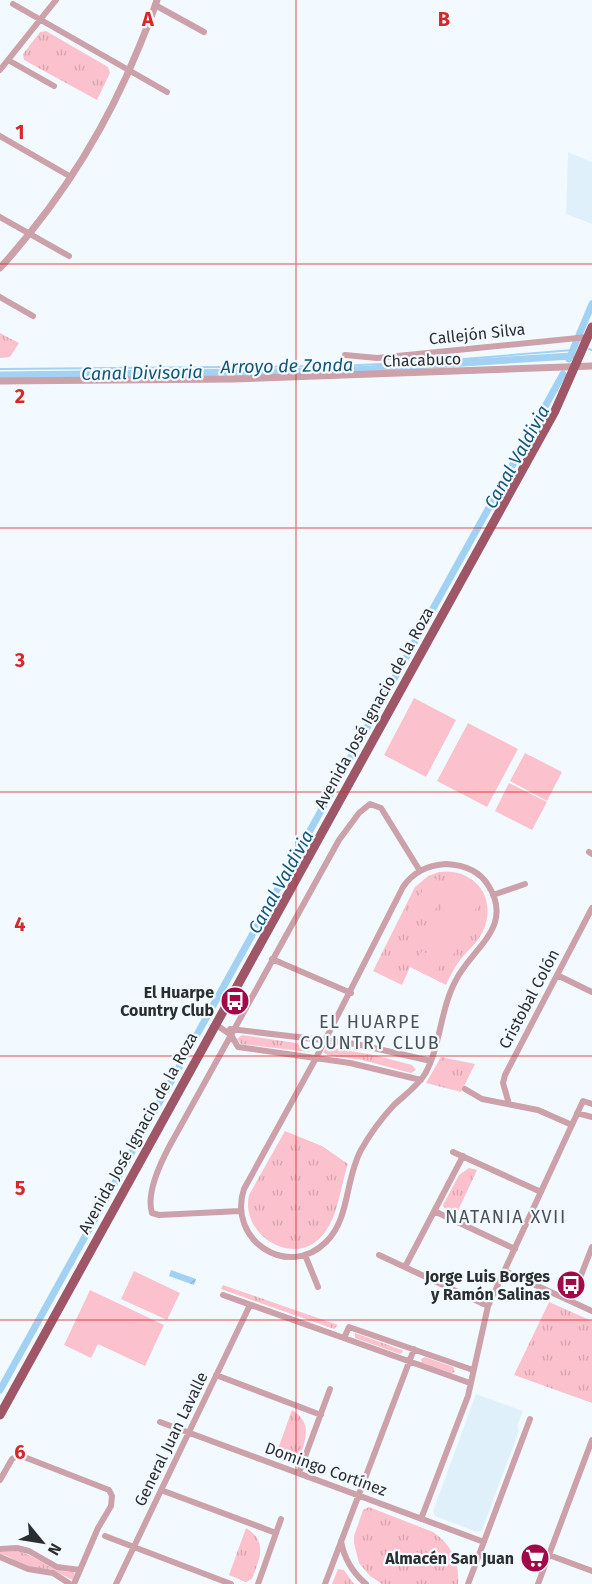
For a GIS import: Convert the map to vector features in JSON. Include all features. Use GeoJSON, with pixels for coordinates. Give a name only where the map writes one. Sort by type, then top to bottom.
{"type":"FeatureCollection","features":[{"type":"Feature","properties":{"kind":"main road","name":"Avenida José Ignacio de la Roza"},"geometry":{"type":"LineString","coordinates":[[0,1415],[219,1026],[555,411],[576,365],[581,337],[592,327]]}},
{"type":"Feature","properties":{"kind":"street"},"geometry":{"type":"LineString","coordinates":[[0,70],[56,0]]}},
{"type":"Feature","properties":{"kind":"street"},"geometry":{"type":"LineString","coordinates":[[0,268],[30,234],[89,150],[129,71],[156,3],[204,32]]}},
{"type":"Feature","properties":{"kind":"street"},"geometry":{"type":"LineString","coordinates":[[13,4],[167,92]]}},
{"type":"Feature","properties":{"kind":"street"},"geometry":{"type":"LineString","coordinates":[[8,60],[54,86]]}},
{"type":"Feature","properties":{"kind":"street"},"geometry":{"type":"LineString","coordinates":[[0,136],[71,177]]}},
{"type":"Feature","properties":{"kind":"street"},"geometry":{"type":"LineString","coordinates":[[0,217],[69,256]]}},
{"type":"Feature","properties":{"kind":"street"},"geometry":{"type":"LineString","coordinates":[[0,297],[33,316]]}},
{"type":"Feature","properties":{"kind":"street","name":"Callejón Silva"},"geometry":{"type":"LineString","coordinates":[[345,355],[377,357],[581,337]]}},
{"type":"Feature","properties":{"kind":"street","name":"Chacabuco"},"geometry":{"type":"LineString","coordinates":[[0,381],[266,378],[592,366]]}},
{"type":"Feature","properties":{"kind":"street"},"geometry":{"type":"LineString","coordinates":[[240,1211],[159,1215],[152,1213],[151,1205],[158,1171],[163,1159],[339,840],[365,807],[375,805],[381,808],[420,871]]}},
{"type":"Feature","properties":{"kind":"street"},"geometry":{"type":"LineString","coordinates":[[438,864],[461,866],[479,875],[494,895],[497,915],[493,930],[485,943],[462,968],[456,979],[431,1061],[421,1080],[392,1107],[374,1129],[357,1158],[339,1224],[328,1241],[305,1255],[289,1257],[274,1254],[259,1246],[246,1230],[240,1211],[241,1197],[351,993],[409,878],[438,864]]}},
{"type":"Feature","properties":{"kind":"street"},"geometry":{"type":"LineString","coordinates":[[494,895],[525,884]]}},
{"type":"Feature","properties":{"kind":"street","name":"Cristobal Colón"},"geometry":{"type":"LineString","coordinates":[[509,1104],[503,1078],[557,975],[589,922],[592,908]]}},
{"type":"Feature","properties":{"kind":"street"},"geometry":{"type":"LineString","coordinates":[[273,959],[351,993]]}},
{"type":"Feature","properties":{"kind":"street"},"geometry":{"type":"LineString","coordinates":[[557,975],[592,992]]}},
{"type":"Feature","properties":{"kind":"street"},"geometry":{"type":"LineString","coordinates":[[219,1026],[232,1033],[356,1044],[431,1061]]}},
{"type":"Feature","properties":{"kind":"street"},"geometry":{"type":"LineString","coordinates":[[232,1033],[238,1047],[364,1066],[421,1080]]}},
{"type":"Feature","properties":{"kind":"street"},"geometry":{"type":"LineString","coordinates":[[465,1089],[482,1099],[538,1110],[572,1125]]}},
{"type":"Feature","properties":{"kind":"street"},"geometry":{"type":"LineString","coordinates":[[421,1519],[468,1396],[488,1306],[583,1101],[592,1104]]}},
{"type":"Feature","properties":{"kind":"street"},"geometry":{"type":"LineString","coordinates":[[578,1113],[592,1116]]}},
{"type":"Feature","properties":{"kind":"street"},"geometry":{"type":"LineString","coordinates":[[453,1152],[541,1192]]}},
{"type":"Feature","properties":{"kind":"street"},"geometry":{"type":"LineString","coordinates":[[405,1267],[463,1156]]}},
{"type":"Feature","properties":{"kind":"street"},"geometry":{"type":"LineString","coordinates":[[434,1211],[515,1249]]}},
{"type":"Feature","properties":{"kind":"street"},"geometry":{"type":"LineString","coordinates":[[571,1301],[592,1247]]}},
{"type":"Feature","properties":{"kind":"street"},"geometry":{"type":"LineString","coordinates":[[305,1255],[318,1287]]}},
{"type":"Feature","properties":{"kind":"street"},"geometry":{"type":"LineString","coordinates":[[379,1255],[488,1306]]}},
{"type":"Feature","properties":{"kind":"street"},"geometry":{"type":"LineString","coordinates":[[505,1271],[592,1311]]}},
{"type":"Feature","properties":{"kind":"street"},"geometry":{"type":"LineString","coordinates":[[223,1295],[470,1383]]}},
{"type":"Feature","properties":{"kind":"street","name":"General Juan Lavalle"},"geometry":{"type":"LineString","coordinates":[[116,1584],[250,1305]]}},
{"type":"Feature","properties":{"kind":"street"},"geometry":{"type":"LineString","coordinates":[[344,1338],[349,1326],[473,1370]]}},
{"type":"Feature","properties":{"kind":"street"},"geometry":{"type":"LineString","coordinates":[[325,1584],[414,1349]]}},
{"type":"Feature","properties":{"kind":"street"},"geometry":{"type":"LineString","coordinates":[[216,1376],[321,1415]]}},
{"type":"Feature","properties":{"kind":"street"},"geometry":{"type":"LineString","coordinates":[[298,1473],[330,1389]]}},
{"type":"Feature","properties":{"kind":"street"},"geometry":{"type":"LineString","coordinates":[[468,1584],[530,1419]]}},
{"type":"Feature","properties":{"kind":"street","name":"Domingo Cortínez"},"geometry":{"type":"LineString","coordinates":[[160,1422],[484,1542]]}},
{"type":"Feature","properties":{"kind":"street"},"geometry":{"type":"LineString","coordinates":[[538,1584],[592,1440]]}},
{"type":"Feature","properties":{"kind":"street"},"geometry":{"type":"LineString","coordinates":[[0,1480],[12,1459],[20,1455],[109,1490],[112,1496],[111,1506],[72,1584],[53,1573],[24,1568],[0,1557]]}},
{"type":"Feature","properties":{"kind":"street"},"geometry":{"type":"LineString","coordinates":[[161,1490],[276,1533]]}},
{"type":"Feature","properties":{"kind":"street"},"geometry":{"type":"LineString","coordinates":[[258,1584],[281,1519]]}},
{"type":"Feature","properties":{"kind":"street"},"geometry":{"type":"LineString","coordinates":[[105,1536],[231,1584]]}},
{"type":"Feature","properties":{"kind":"street"},"geometry":{"type":"LineString","coordinates":[[341,1540],[347,1560],[354,1572],[366,1584]]}},
{"type":"Feature","properties":{"kind":"street"},"geometry":{"type":"LineString","coordinates":[[0,1549],[17,1548],[29,1551],[57,1567],[80,1570]]}},
{"type":"Feature","properties":{"kind":"street"},"geometry":{"type":"LineString","coordinates":[[549,1555],[592,1571]]}},
{"type":"Feature","properties":{"kind":"shaded area"},"geometry":{"type":"Polygon","coordinates":[[[568,152],[592,162],[592,224],[566,214],[568,152]]]}},
{"type":"Feature","properties":{"kind":"shaded area"},"geometry":{"type":"Polygon","coordinates":[[[476,1394],[523,1411],[517,1426],[519,1431],[482,1530],[477,1532],[435,1516],[433,1511],[476,1394]]]}},
{"type":"Feature","properties":{"kind":"green space"},"geometry":{"type":"Polygon","coordinates":[[[46,31],[108,67],[110,73],[97,100],[24,60],[23,54],[40,32],[46,31]]]}},
{"type":"Feature","properties":{"kind":"green space"},"geometry":{"type":"Polygon","coordinates":[[[0,333],[19,343],[10,357],[0,358],[0,333]]]}},
{"type":"Feature","properties":{"kind":"green space"},"geometry":{"type":"Polygon","coordinates":[[[414,698],[456,720],[426,777],[384,755],[414,698]]]}},
{"type":"Feature","properties":{"kind":"green space"},"geometry":{"type":"Polygon","coordinates":[[[468,723],[518,749],[487,807],[437,781],[468,723]]]}},
{"type":"Feature","properties":{"kind":"green space"},"geometry":{"type":"Polygon","coordinates":[[[525,753],[562,772],[547,801],[510,781],[525,753]]]}},
{"type":"Feature","properties":{"kind":"green space"},"geometry":{"type":"Polygon","coordinates":[[[509,783],[547,802],[532,830],[495,811],[509,783]]]}},
{"type":"Feature","properties":{"kind":"green space"},"geometry":{"type":"Polygon","coordinates":[[[449,871],[467,876],[484,894],[488,909],[486,924],[475,944],[460,960],[446,985],[410,967],[402,985],[373,971],[415,887],[428,876],[449,871]]]}},
{"type":"Feature","properties":{"kind":"green space"},"geometry":{"type":"Polygon","coordinates":[[[430,876],[447,885],[430,920],[412,911],[430,876]]]}},
{"type":"Feature","properties":{"kind":"green space"},"geometry":{"type":"Polygon","coordinates":[[[454,882],[482,896],[451,959],[423,945],[454,882]]]}},
{"type":"Feature","properties":{"kind":"green space"},"geometry":{"type":"Polygon","coordinates":[[[422,951],[442,962],[437,971],[417,960],[422,951]]]}},
{"type":"Feature","properties":{"kind":"green space"},"geometry":{"type":"Polygon","coordinates":[[[242,1035],[309,1045],[312,1048],[309,1052],[241,1044],[237,1039],[242,1035]]]}},
{"type":"Feature","properties":{"kind":"green space"},"geometry":{"type":"Polygon","coordinates":[[[327,1047],[374,1055],[412,1065],[416,1070],[411,1073],[362,1060],[327,1055],[323,1052],[327,1047]]]}},
{"type":"Feature","properties":{"kind":"green space"},"geometry":{"type":"Polygon","coordinates":[[[441,1057],[475,1064],[461,1092],[426,1083],[441,1057]]]}},
{"type":"Feature","properties":{"kind":"green space"},"geometry":{"type":"Polygon","coordinates":[[[285,1131],[322,1146],[348,1164],[335,1212],[327,1230],[309,1246],[296,1249],[283,1248],[260,1234],[252,1222],[248,1209],[249,1195],[285,1131]]]}},
{"type":"Feature","properties":{"kind":"green space"},"geometry":{"type":"Polygon","coordinates":[[[469,1168],[477,1170],[456,1215],[446,1211],[443,1205],[459,1175],[469,1168]]]}},
{"type":"Feature","properties":{"kind":"green space"},"geometry":{"type":"Polygon","coordinates":[[[134,1271],[180,1293],[167,1320],[121,1299],[134,1271]]]}},
{"type":"Feature","properties":{"kind":"green space"},"geometry":{"type":"Polygon","coordinates":[[[223,1285],[338,1325],[334,1329],[221,1289],[223,1285]]]}},
{"type":"Feature","properties":{"kind":"green space"},"geometry":{"type":"Polygon","coordinates":[[[90,1290],[164,1325],[145,1366],[98,1344],[91,1358],[64,1345],[90,1290]]]}},
{"type":"Feature","properties":{"kind":"green space"},"geometry":{"type":"Polygon","coordinates":[[[549,1302],[592,1321],[592,1403],[514,1375],[549,1302]]]}},
{"type":"Feature","properties":{"kind":"green space"},"geometry":{"type":"Polygon","coordinates":[[[355,1333],[403,1352],[400,1354],[355,1338],[355,1333]]]}},
{"type":"Feature","properties":{"kind":"green space"},"geometry":{"type":"Polygon","coordinates":[[[425,1357],[453,1367],[455,1372],[451,1373],[422,1363],[421,1359],[425,1357]]]}},
{"type":"Feature","properties":{"kind":"green space"},"geometry":{"type":"Polygon","coordinates":[[[292,1410],[303,1421],[306,1433],[298,1461],[291,1463],[275,1457],[292,1410]]]}},
{"type":"Feature","properties":{"kind":"green space"},"geometry":{"type":"Polygon","coordinates":[[[369,1507],[433,1532],[445,1542],[456,1561],[458,1584],[382,1584],[370,1576],[359,1563],[354,1543],[354,1536],[363,1510],[369,1507]]]}},
{"type":"Feature","properties":{"kind":"green space"},"geometry":{"type":"Polygon","coordinates":[[[246,1528],[258,1539],[260,1552],[252,1579],[246,1582],[229,1575],[246,1528]]]}},
{"type":"Feature","properties":{"kind":"green space"},"geometry":{"type":"Polygon","coordinates":[[[16,1551],[58,1570],[73,1572],[75,1574],[73,1580],[50,1569],[35,1568],[0,1554],[0,1552],[16,1551]]]}},
{"type":"Feature","properties":{"kind":"green space"},"geometry":{"type":"Polygon","coordinates":[[[338,1569],[344,1570],[354,1584],[332,1584],[338,1569]]]}},
{"type":"Feature","properties":{"kind":"water"},"geometry":{"type":"Polygon","coordinates":[[[171,1270],[196,1279],[194,1285],[169,1276],[171,1270]]]}},
{"type":"Feature","properties":{"kind":"waterway","name":"Canal Valdivia"},"geometry":{"type":"LineString","coordinates":[[569,359],[592,304]]}},
{"type":"Feature","properties":{"kind":"waterway","name":"Arroyo de Zonda"},"geometry":{"type":"LineString","coordinates":[[0,369],[341,366],[573,350]]}},
{"type":"Feature","properties":{"kind":"waterway","name":"Canal Divisoria"},"geometry":{"type":"LineString","coordinates":[[0,375],[339,371],[571,356]]}},
{"type":"Feature","properties":{"kind":"waterway","name":"Canal Valdivia"},"geometry":{"type":"LineString","coordinates":[[0,1390],[563,374]]}},
{"type":"Feature","properties":{"kind":"place","name":"El Huarpe Country Club"},"geometry":{"type":"Point","coordinates":[235,1001]}},
{"type":"Feature","properties":{"kind":"place","name":"Jorge Luis Borges y Ramón Salinas"},"geometry":{"type":"Point","coordinates":[571,1285]}},
{"type":"Feature","properties":{"kind":"place","name":"Almacén San Juan"},"geometry":{"type":"Point","coordinates":[535,1558]}},
{"type":"Feature","properties":{"kind":"district","name":"EL HUARPE COUNTRY CLUB"},"geometry":{"type":"Point","coordinates":[370,1032]}},
{"type":"Feature","properties":{"kind":"district","name":"NATANIA XVII"},"geometry":{"type":"Point","coordinates":[506,1217]}}]}
